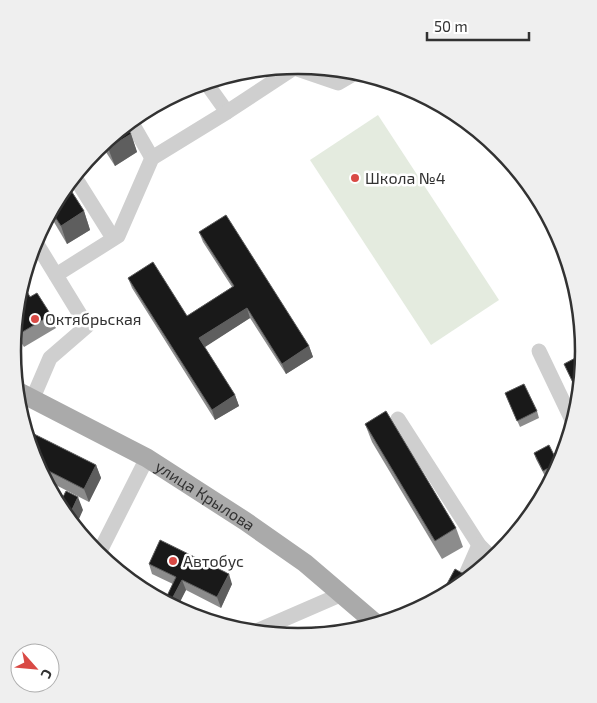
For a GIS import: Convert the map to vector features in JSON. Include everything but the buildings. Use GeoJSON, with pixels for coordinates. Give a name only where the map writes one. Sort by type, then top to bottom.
{"type":"FeatureCollection","features":[{"type":"Feature","properties":{"kind":"main road","name":"улица Крылова"},"geometry":{"type":"LineString","coordinates":[[26,397],[147,458],[253,526],[305,563],[370,619]]}},
{"type":"Feature","properties":{"kind":"street"},"geometry":{"type":"LineString","coordinates":[[56,275],[118,236],[152,158],[227,112],[281,75]]}},
{"type":"Feature","properties":{"kind":"street"},"geometry":{"type":"LineString","coordinates":[[315,75],[338,83],[345,79]]}},
{"type":"Feature","properties":{"kind":"street"},"geometry":{"type":"LineString","coordinates":[[210,89],[227,112]]}},
{"type":"Feature","properties":{"kind":"street"},"geometry":{"type":"LineString","coordinates":[[135,128],[152,158]]}},
{"type":"Feature","properties":{"kind":"street"},"geometry":{"type":"LineString","coordinates":[[79,183],[113,238]]}},
{"type":"Feature","properties":{"kind":"street"},"geometry":{"type":"LineString","coordinates":[[26,397],[50,358],[87,326],[40,250]]}},
{"type":"Feature","properties":{"kind":"street"},"geometry":{"type":"LineString","coordinates":[[538,351],[568,413]]}},
{"type":"Feature","properties":{"kind":"street"},"geometry":{"type":"LineString","coordinates":[[398,419],[478,545],[488,554]]}},
{"type":"Feature","properties":{"kind":"street"},"geometry":{"type":"LineString","coordinates":[[102,548],[147,458]]}},
{"type":"Feature","properties":{"kind":"street"},"geometry":{"type":"LineString","coordinates":[[467,571],[478,545]]}},
{"type":"Feature","properties":{"kind":"street"},"geometry":{"type":"LineString","coordinates":[[266,626],[342,594]]}},
{"type":"Feature","properties":{"kind":"shaded area"},"geometry":{"type":"Polygon","coordinates":[[[378,115],[499,300],[431,345],[310,160],[378,115]]]}},
{"type":"Feature","properties":{"kind":"place","name":"Школа №4"},"geometry":{"type":"Point","coordinates":[355,178]}},
{"type":"Feature","properties":{"kind":"place","name":"Октябрьская"},"geometry":{"type":"Point","coordinates":[35,319]}},
{"type":"Feature","properties":{"kind":"place","name":"Автобус"},"geometry":{"type":"Point","coordinates":[173,561]}}]}
